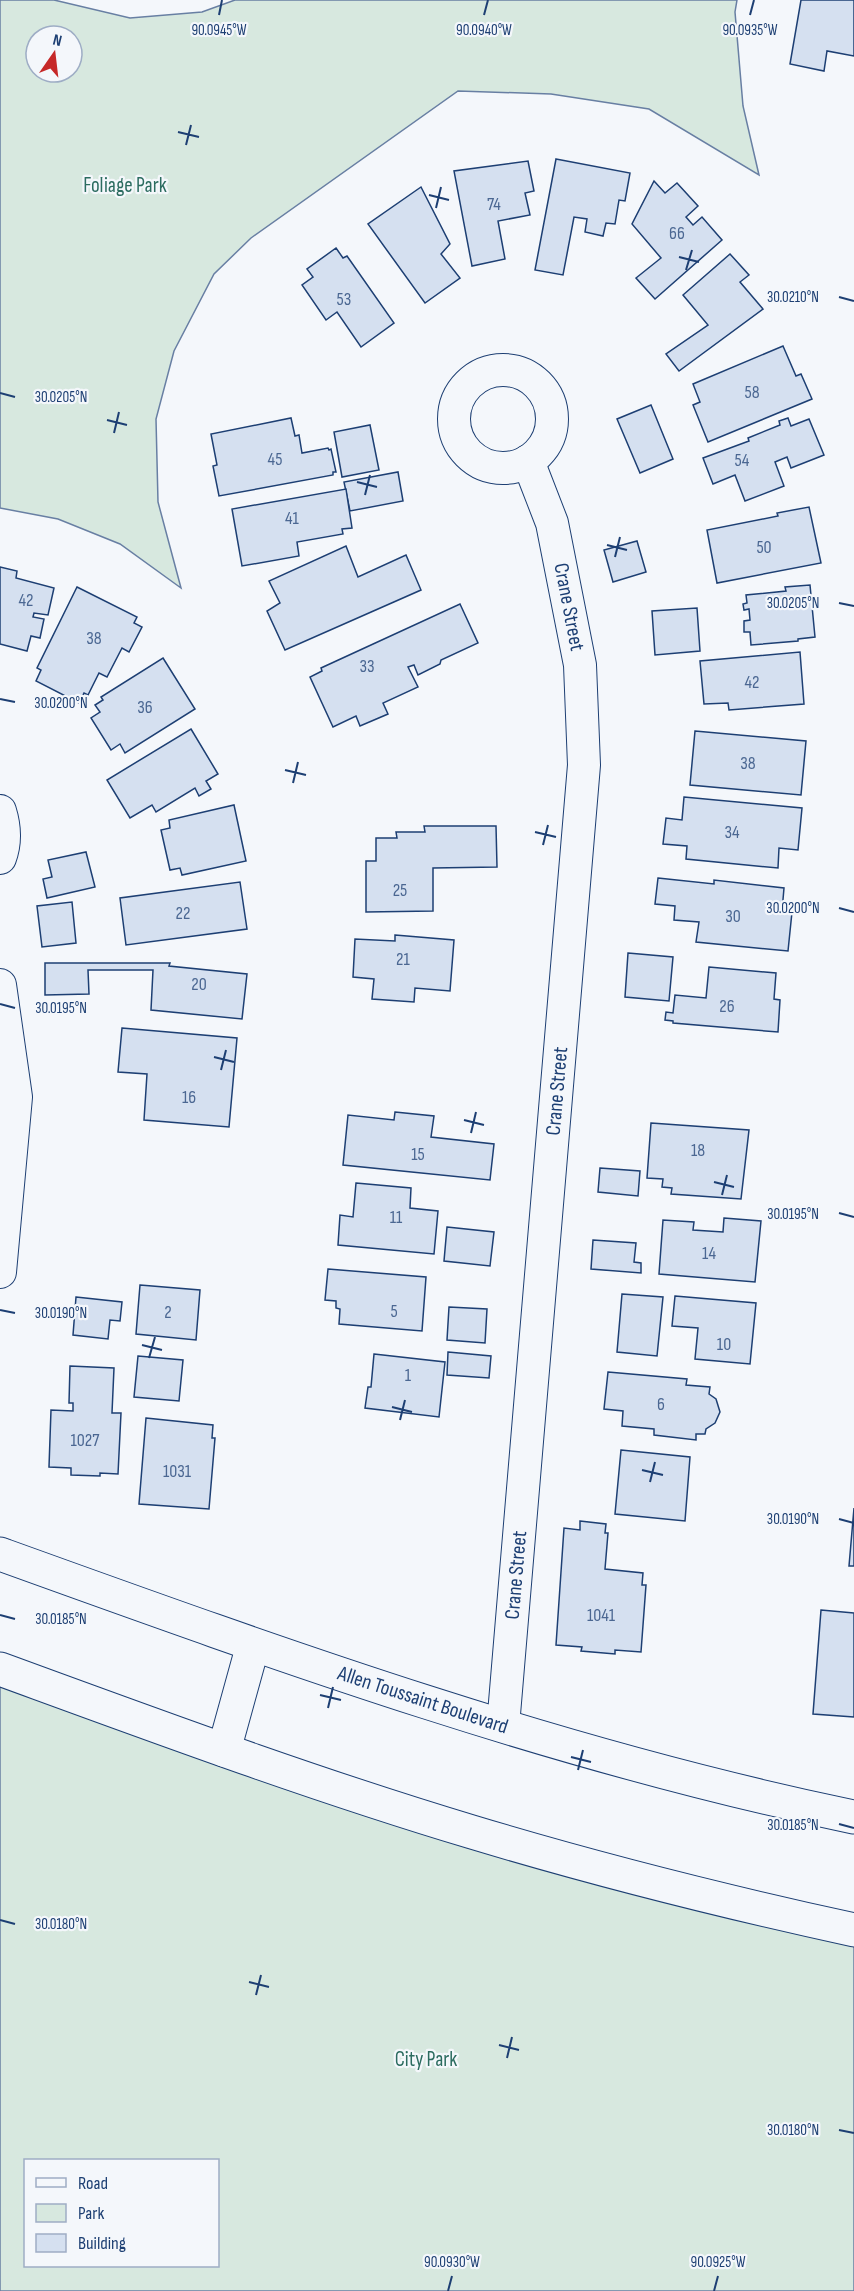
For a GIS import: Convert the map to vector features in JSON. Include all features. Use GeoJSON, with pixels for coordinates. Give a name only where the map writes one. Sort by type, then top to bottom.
{"type":"FeatureCollection","features":[{"type":"Feature","properties":{"kind":"main road","name":"Allen Toussaint Boulevard"},"geometry":{"type":"LineString","coordinates":[[0,1554],[253,1645],[503,1726],[762,1798],[854,1817]]}},
{"type":"Feature","properties":{"kind":"main road"},"geometry":{"type":"LineString","coordinates":[[224,1750],[253,1645]]}},
{"type":"Feature","properties":{"kind":"main road"},"geometry":{"type":"LineString","coordinates":[[0,1669],[224,1750],[471,1832],[698,1895],[854,1930]]}},
{"type":"Feature","properties":{"kind":"street","name":"Crane Street"},"geometry":{"type":"LineString","coordinates":[[503,1726],[584,765],[580,665],[552,523],[528,461]]}},
{"type":"Feature","properties":{"kind":"street"},"geometry":{"type":"LineString","coordinates":[[0,811],[5,826],[4,848],[0,858]]}},
{"type":"Feature","properties":{"kind":"street"},"geometry":{"type":"LineString","coordinates":[[0,985],[16,1097],[0,1272]]}},
{"type":"Feature","properties":{"kind":"green space","name":"Foliage Park"},"geometry":{"type":"Polygon","coordinates":[[[0,0],[54,0],[130,18],[202,12],[235,0],[737,0],[735,12],[743,106],[759,175],[649,109],[551,94],[458,91],[251,238],[214,274],[174,351],[156,419],[158,502],[181,588],[120,544],[58,519],[0,508],[0,0]]]}},
{"type":"Feature","properties":{"kind":"green space","name":"City Park"},"geometry":{"type":"Polygon","coordinates":[[[0,1669],[224,1750],[854,1930],[854,2291],[0,2291],[0,1669]]]}},
{"type":"Feature","properties":{"kind":"building"},"geometry":{"type":"Polygon","coordinates":[[[801,0],[854,0],[854,56],[827,51],[824,71],[790,64],[801,0]]]}},
{"type":"Feature","properties":{"kind":"building"},"geometry":{"type":"Polygon","coordinates":[[[556,159],[630,173],[625,201],[619,200],[615,224],[606,223],[603,236],[585,232],[587,219],[574,217],[563,275],[535,270],[556,159]]]}},
{"type":"Feature","properties":{"kind":"building"},"geometry":{"type":"Polygon","coordinates":[[[528,161],[534,191],[525,193],[530,215],[498,221],[505,259],[472,266],[454,171],[528,161]]]}},
{"type":"Feature","properties":{"kind":"building"},"geometry":{"type":"Polygon","coordinates":[[[654,181],[665,193],[677,183],[698,206],[686,217],[693,225],[702,217],[722,240],[655,299],[636,278],[661,258],[632,224],[654,181]]]}},
{"type":"Feature","properties":{"kind":"building"},"geometry":{"type":"Polygon","coordinates":[[[421,187],[450,244],[441,254],[460,278],[425,303],[368,224],[421,187]]]}},
{"type":"Feature","properties":{"kind":"building"},"geometry":{"type":"Polygon","coordinates":[[[336,248],[343,258],[347,256],[394,323],[361,347],[337,312],[326,320],[302,285],[313,277],[307,269],[336,248]]]}},
{"type":"Feature","properties":{"kind":"building"},"geometry":{"type":"Polygon","coordinates":[[[730,254],[749,275],[740,282],[763,309],[679,371],[666,354],[708,325],[683,295],[730,254]]]}},
{"type":"Feature","properties":{"kind":"building"},"geometry":{"type":"Polygon","coordinates":[[[783,346],[796,376],[801,374],[812,399],[708,442],[693,405],[700,402],[693,384],[783,346]]]}},
{"type":"Feature","properties":{"kind":"building"},"geometry":{"type":"Polygon","coordinates":[[[651,405],[673,459],[640,473],[617,419],[651,405]]]}},
{"type":"Feature","properties":{"kind":"building"},"geometry":{"type":"Polygon","coordinates":[[[291,418],[295,436],[299,435],[302,453],[331,449],[336,472],[333,472],[333,475],[219,496],[213,466],[217,465],[211,434],[291,418]]]}},
{"type":"Feature","properties":{"kind":"building"},"geometry":{"type":"Polygon","coordinates":[[[788,418],[791,426],[809,419],[824,455],[791,468],[787,457],[775,462],[784,486],[745,501],[735,475],[713,484],[703,458],[749,441],[748,438],[780,425],[779,421],[788,418]]]}},
{"type":"Feature","properties":{"kind":"building"},"geometry":{"type":"Polygon","coordinates":[[[370,425],[379,470],[342,477],[334,432],[370,425]]]}},
{"type":"Feature","properties":{"kind":"building"},"geometry":{"type":"Polygon","coordinates":[[[398,472],[403,501],[350,511],[344,482],[398,472]]]}},
{"type":"Feature","properties":{"kind":"building"},"geometry":{"type":"Polygon","coordinates":[[[346,489],[352,528],[342,529],[343,534],[297,542],[299,556],[242,566],[232,509],[346,489]]]}},
{"type":"Feature","properties":{"kind":"building"},"geometry":{"type":"Polygon","coordinates":[[[809,507],[821,563],[717,583],[707,530],[778,516],[777,513],[809,507]]]}},
{"type":"Feature","properties":{"kind":"building"},"geometry":{"type":"Polygon","coordinates":[[[637,541],[646,572],[613,582],[604,550],[637,541]]]}},
{"type":"Feature","properties":{"kind":"building"},"geometry":{"type":"Polygon","coordinates":[[[346,546],[358,577],[406,555],[421,590],[285,650],[267,611],[280,603],[269,581],[346,546]]]}},
{"type":"Feature","properties":{"kind":"building"},"geometry":{"type":"Polygon","coordinates":[[[0,567],[17,571],[16,578],[54,588],[48,615],[34,613],[33,617],[44,619],[40,638],[31,636],[27,651],[0,644],[0,567]]]}},
{"type":"Feature","properties":{"kind":"building"},"geometry":{"type":"Polygon","coordinates":[[[810,585],[815,637],[798,639],[798,641],[751,645],[750,632],[744,632],[744,621],[750,620],[749,609],[744,610],[743,604],[747,603],[746,595],[786,591],[785,587],[810,585]]]}},
{"type":"Feature","properties":{"kind":"building"},"geometry":{"type":"Polygon","coordinates":[[[77,587],[137,617],[134,623],[142,627],[129,652],[122,648],[107,677],[99,673],[88,695],[84,693],[79,703],[36,681],[41,670],[37,668],[77,587]]]}},
{"type":"Feature","properties":{"kind":"building"},"geometry":{"type":"Polygon","coordinates":[[[460,604],[478,643],[441,660],[440,664],[418,675],[414,665],[408,667],[418,687],[383,703],[388,714],[360,726],[356,716],[333,727],[310,677],[322,671],[321,668],[460,604]]]}},
{"type":"Feature","properties":{"kind":"building"},"geometry":{"type":"Polygon","coordinates":[[[697,608],[700,651],[655,655],[652,611],[697,608]]]}},
{"type":"Feature","properties":{"kind":"building"},"geometry":{"type":"Polygon","coordinates":[[[800,652],[804,704],[729,710],[728,703],[704,704],[700,661],[800,652]]]}},
{"type":"Feature","properties":{"kind":"building"},"geometry":{"type":"Polygon","coordinates":[[[163,658],[195,709],[125,753],[120,744],[111,750],[91,718],[100,712],[95,705],[103,700],[101,697],[163,658]]]}},
{"type":"Feature","properties":{"kind":"building"},"geometry":{"type":"Polygon","coordinates":[[[191,729],[218,774],[206,781],[211,789],[199,796],[195,788],[156,812],[152,805],[130,818],[107,780],[191,729]]]}},
{"type":"Feature","properties":{"kind":"building"},"geometry":{"type":"Polygon","coordinates":[[[695,731],[806,741],[801,795],[690,785],[695,731]]]}},
{"type":"Feature","properties":{"kind":"building"},"geometry":{"type":"Polygon","coordinates":[[[684,797],[802,808],[798,850],[779,848],[778,868],[686,859],[687,846],[663,844],[666,818],[682,820],[684,797]]]}},
{"type":"Feature","properties":{"kind":"building"},"geometry":{"type":"Polygon","coordinates":[[[234,805],[246,861],[182,875],[180,868],[170,870],[161,830],[170,828],[169,820],[234,805]]]}},
{"type":"Feature","properties":{"kind":"building"},"geometry":{"type":"Polygon","coordinates":[[[424,826],[496,826],[497,867],[433,868],[433,911],[366,912],[366,861],[376,861],[376,838],[397,838],[396,832],[425,832],[424,826]]]}},
{"type":"Feature","properties":{"kind":"building"},"geometry":{"type":"Polygon","coordinates":[[[86,852],[95,887],[47,898],[43,879],[52,877],[48,860],[86,852]]]}},
{"type":"Feature","properties":{"kind":"building"},"geometry":{"type":"Polygon","coordinates":[[[658,878],[714,884],[714,880],[784,888],[782,911],[792,912],[788,951],[696,942],[699,922],[674,920],[675,906],[655,904],[658,878]]]}},
{"type":"Feature","properties":{"kind":"building"},"geometry":{"type":"Polygon","coordinates":[[[240,882],[247,929],[126,945],[120,898],[240,882]]]}},
{"type":"Feature","properties":{"kind":"building"},"geometry":{"type":"Polygon","coordinates":[[[72,902],[76,943],[42,947],[37,906],[72,902]]]}},
{"type":"Feature","properties":{"kind":"building"},"geometry":{"type":"Polygon","coordinates":[[[395,935],[454,940],[450,991],[415,988],[414,1002],[372,999],[374,979],[353,977],[355,939],[395,941],[395,935]]]}},
{"type":"Feature","properties":{"kind":"building"},"geometry":{"type":"Polygon","coordinates":[[[628,953],[673,957],[669,1001],[625,997],[628,953]]]}},
{"type":"Feature","properties":{"kind":"building"},"geometry":{"type":"Polygon","coordinates":[[[45,963],[170,963],[169,966],[247,974],[242,1019],[151,1010],[153,970],[88,970],[89,994],[45,995],[45,963]]]}},
{"type":"Feature","properties":{"kind":"building"},"geometry":{"type":"Polygon","coordinates":[[[709,967],[776,973],[774,999],[780,1000],[778,1032],[673,1023],[673,1021],[665,1020],[666,1012],[673,1013],[675,995],[706,998],[709,967]]]}},
{"type":"Feature","properties":{"kind":"building"},"geometry":{"type":"Polygon","coordinates":[[[122,1028],[237,1038],[229,1127],[144,1120],[147,1074],[118,1072],[122,1028]]]}},
{"type":"Feature","properties":{"kind":"building"},"geometry":{"type":"Polygon","coordinates":[[[395,1112],[434,1116],[431,1137],[494,1144],[490,1180],[343,1165],[348,1115],[394,1120],[395,1112]]]}},
{"type":"Feature","properties":{"kind":"building"},"geometry":{"type":"Polygon","coordinates":[[[651,1123],[749,1130],[741,1199],[671,1194],[672,1188],[662,1187],[663,1179],[647,1178],[651,1123]]]}},
{"type":"Feature","properties":{"kind":"building"},"geometry":{"type":"Polygon","coordinates":[[[600,1168],[640,1171],[638,1196],[598,1192],[600,1168]]]}},
{"type":"Feature","properties":{"kind":"building"},"geometry":{"type":"Polygon","coordinates":[[[356,1183],[411,1188],[410,1208],[438,1211],[434,1254],[338,1245],[340,1215],[353,1217],[356,1183]]]}},
{"type":"Feature","properties":{"kind":"building"},"geometry":{"type":"Polygon","coordinates":[[[724,1218],[761,1221],[755,1282],[659,1274],[663,1220],[694,1222],[693,1230],[723,1232],[724,1218]]]}},
{"type":"Feature","properties":{"kind":"building"},"geometry":{"type":"Polygon","coordinates":[[[447,1227],[494,1232],[490,1266],[444,1261],[447,1227]]]}},
{"type":"Feature","properties":{"kind":"building"},"geometry":{"type":"Polygon","coordinates":[[[593,1240],[636,1243],[634,1262],[641,1263],[641,1273],[591,1269],[593,1240]]]}},
{"type":"Feature","properties":{"kind":"building"},"geometry":{"type":"Polygon","coordinates":[[[328,1269],[426,1277],[422,1331],[339,1324],[340,1309],[336,1308],[336,1301],[325,1300],[328,1269]]]}},
{"type":"Feature","properties":{"kind":"building"},"geometry":{"type":"Polygon","coordinates":[[[140,1285],[200,1290],[196,1340],[136,1334],[140,1285]]]}},
{"type":"Feature","properties":{"kind":"building"},"geometry":{"type":"Polygon","coordinates":[[[622,1294],[663,1297],[657,1356],[617,1352],[622,1294]]]}},
{"type":"Feature","properties":{"kind":"building"},"geometry":{"type":"Polygon","coordinates":[[[675,1296],[756,1303],[750,1364],[695,1359],[698,1328],[672,1326],[675,1296]]]}},
{"type":"Feature","properties":{"kind":"building"},"geometry":{"type":"Polygon","coordinates":[[[76,1297],[122,1302],[120,1321],[110,1320],[108,1339],[73,1335],[76,1297]]]}},
{"type":"Feature","properties":{"kind":"building"},"geometry":{"type":"Polygon","coordinates":[[[449,1307],[487,1309],[485,1343],[447,1340],[449,1307]]]}},
{"type":"Feature","properties":{"kind":"building"},"geometry":{"type":"Polygon","coordinates":[[[448,1352],[491,1356],[489,1378],[447,1375],[448,1352]]]}},
{"type":"Feature","properties":{"kind":"building"},"geometry":{"type":"Polygon","coordinates":[[[374,1354],[445,1362],[439,1417],[365,1408],[368,1387],[371,1387],[374,1354]]]}},
{"type":"Feature","properties":{"kind":"building"},"geometry":{"type":"Polygon","coordinates":[[[138,1356],[183,1360],[179,1401],[134,1397],[138,1356]]]}},
{"type":"Feature","properties":{"kind":"building"},"geometry":{"type":"Polygon","coordinates":[[[70,1366],[114,1368],[112,1413],[121,1413],[118,1474],[71,1475],[71,1468],[49,1467],[51,1410],[73,1411],[73,1403],[69,1403],[70,1366]]]}},
{"type":"Feature","properties":{"kind":"building"},"geometry":{"type":"Polygon","coordinates":[[[608,1372],[687,1379],[686,1385],[710,1387],[709,1394],[716,1399],[720,1412],[715,1423],[706,1429],[705,1434],[696,1434],[696,1440],[654,1435],[654,1429],[622,1426],[623,1411],[604,1409],[608,1372]]]}},
{"type":"Feature","properties":{"kind":"building"},"geometry":{"type":"Polygon","coordinates":[[[146,1418],[213,1425],[212,1438],[215,1438],[209,1509],[139,1504],[146,1418]]]}},
{"type":"Feature","properties":{"kind":"building"},"geometry":{"type":"Polygon","coordinates":[[[621,1450],[690,1457],[685,1521],[615,1514],[621,1450]]]}},
{"type":"Feature","properties":{"kind":"building"},"geometry":{"type":"Polygon","coordinates":[[[854,1508],[854,1566],[849,1566],[854,1508]]]}},
{"type":"Feature","properties":{"kind":"building"},"geometry":{"type":"Polygon","coordinates":[[[580,1521],[606,1524],[605,1533],[608,1533],[605,1569],[643,1573],[642,1585],[646,1585],[641,1652],[615,1650],[615,1654],[581,1651],[582,1647],[556,1645],[564,1528],[580,1530],[580,1521]]]}},
{"type":"Feature","properties":{"kind":"building"},"geometry":{"type":"Polygon","coordinates":[[[821,1610],[854,1613],[854,1717],[813,1714],[821,1610]]]}}]}
